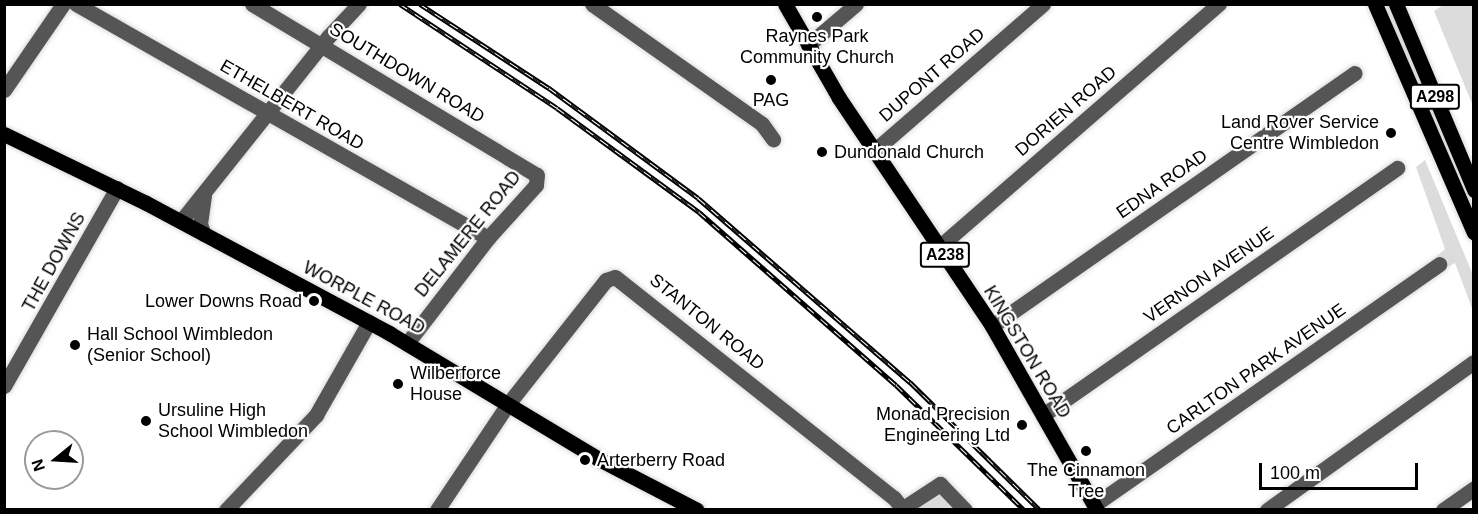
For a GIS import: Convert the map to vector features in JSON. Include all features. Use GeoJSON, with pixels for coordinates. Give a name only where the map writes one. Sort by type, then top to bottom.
{"type":"FeatureCollection","features":[{"type":"Feature","properties":{"kind":"main road","name":"KINGSTON ROAD"},"geometry":{"type":"LineString","coordinates":[[785,4],[874,151],[992,326],[1096,507]]}},
{"type":"Feature","properties":{"kind":"main road","name":"A298"},"geometry":{"type":"LineString","coordinates":[[1375,4],[1473,233]]}},
{"type":"Feature","properties":{"kind":"main road","name":"A298"},"geometry":{"type":"LineString","coordinates":[[1396,4],[1473,190]]}},
{"type":"Feature","properties":{"kind":"main road","name":"WORPLE ROAD"},"geometry":{"type":"LineString","coordinates":[[4,134],[117,188],[369,322],[619,469],[697,510]]}},
{"type":"Feature","properties":{"kind":"street"},"geometry":{"type":"LineString","coordinates":[[4,90],[63,4]]}},
{"type":"Feature","properties":{"kind":"street","name":"ETHELBERT ROAD"},"geometry":{"type":"LineString","coordinates":[[76,4],[488,238]]}},
{"type":"Feature","properties":{"kind":"street","name":"SOUTHDOWN ROAD"},"geometry":{"type":"LineString","coordinates":[[252,4],[535,173],[537,178]]}},
{"type":"Feature","properties":{"kind":"street"},"geometry":{"type":"LineString","coordinates":[[180,221],[322,44],[359,4]]}},
{"type":"Feature","properties":{"kind":"street"},"geometry":{"type":"LineString","coordinates":[[592,4],[762,124],[773,139]]}},
{"type":"Feature","properties":{"kind":"street"},"geometry":{"type":"LineString","coordinates":[[808,45],[856,4]]}},
{"type":"Feature","properties":{"kind":"street","name":"DUPONT ROAD"},"geometry":{"type":"LineString","coordinates":[[874,151],[1043,4]]}},
{"type":"Feature","properties":{"kind":"street","name":"DORIEN ROAD"},"geometry":{"type":"LineString","coordinates":[[939,247],[1219,4]]}},
{"type":"Feature","properties":{"kind":"street","name":"EDNA ROAD"},"geometry":{"type":"LineString","coordinates":[[992,326],[1354,73]]}},
{"type":"Feature","properties":{"kind":"street","name":"VERNON AVENUE"},"geometry":{"type":"LineString","coordinates":[[1043,415],[1397,168]]}},
{"type":"Feature","properties":{"kind":"street","name":"DELAMERE ROAD"},"geometry":{"type":"LineString","coordinates":[[407,343],[488,238],[536,185],[537,178]]}},
{"type":"Feature","properties":{"kind":"street","name":"THE DOWNS"},"geometry":{"type":"LineString","coordinates":[[4,386],[117,188]]}},
{"type":"Feature","properties":{"kind":"street"},"geometry":{"type":"LineString","coordinates":[[204,234],[200,218],[206,189]]}},
{"type":"Feature","properties":{"kind":"street","name":"CARLTON PARK AVENUE"},"geometry":{"type":"LineString","coordinates":[[1096,507],[1439,264]]}},
{"type":"Feature","properties":{"kind":"street","name":"STANTON ROAD"},"geometry":{"type":"LineString","coordinates":[[508,404],[606,280],[615,277],[894,498],[901,509]]}},
{"type":"Feature","properties":{"kind":"street"},"geometry":{"type":"LineString","coordinates":[[226,510],[316,415],[369,322]]}},
{"type":"Feature","properties":{"kind":"street"},"geometry":{"type":"LineString","coordinates":[[1267,510],[1473,362]]}},
{"type":"Feature","properties":{"kind":"street"},"geometry":{"type":"LineString","coordinates":[[437,510],[508,404]]}},
{"type":"Feature","properties":{"kind":"street"},"geometry":{"type":"LineString","coordinates":[[901,509],[940,484],[965,510]]}},
{"type":"Feature","properties":{"kind":"street"},"geometry":{"type":"LineString","coordinates":[[1443,510],[1473,488]]}},
{"type":"Feature","properties":{"kind":"shaded area"},"geometry":{"type":"Polygon","coordinates":[[[1386,5],[1391,5],[1473,206],[1473,219],[1407,66],[1386,5]]]}},
{"type":"Feature","properties":{"kind":"shaded area"},"geometry":{"type":"Polygon","coordinates":[[[1443,5],[1473,5],[1473,106],[1434,11],[1443,5]]]}},
{"type":"Feature","properties":{"kind":"shaded area"},"geometry":{"type":"Polygon","coordinates":[[[1425,160],[1473,275],[1473,311],[1455,263],[1446,268],[1437,256],[1445,249],[1416,167],[1425,160]]]}},
{"type":"Feature","properties":{"kind":"shaded area"},"geometry":{"type":"Polygon","coordinates":[[[941,492],[957,510],[915,510],[928,500],[941,492]]]}},
{"type":"Feature","properties":{"kind":"railway"},"geometry":{"type":"LineString","coordinates":[[400,4],[557,108],[699,212],[896,385],[1024,510]]}},
{"type":"Feature","properties":{"kind":"railway"},"geometry":{"type":"LineString","coordinates":[[420,4],[549,88],[698,198],[910,382],[1040,510]]}},
{"type":"Feature","properties":{"kind":"place","name":"Raynes Park Community Church"},"geometry":{"type":"Point","coordinates":[817,17]}},
{"type":"Feature","properties":{"kind":"place","name":"PAG"},"geometry":{"type":"Point","coordinates":[771,80]}},
{"type":"Feature","properties":{"kind":"place","name":"Land Rover Service Centre Wimbledon"},"geometry":{"type":"Point","coordinates":[1391,133]}},
{"type":"Feature","properties":{"kind":"place","name":"Dundonald Church"},"geometry":{"type":"Point","coordinates":[822,152]}},
{"type":"Feature","properties":{"kind":"place","name":"Lower Downs Road"},"geometry":{"type":"Point","coordinates":[314,301]}},
{"type":"Feature","properties":{"kind":"place","name":"Hall School Wimbledon (Senior School)"},"geometry":{"type":"Point","coordinates":[75,345]}},
{"type":"Feature","properties":{"kind":"place","name":"Wilberforce House"},"geometry":{"type":"Point","coordinates":[398,384]}},
{"type":"Feature","properties":{"kind":"place","name":"Ursuline High School Wimbledon"},"geometry":{"type":"Point","coordinates":[146,421]}},
{"type":"Feature","properties":{"kind":"place","name":"Monad Precision Engineering Ltd"},"geometry":{"type":"Point","coordinates":[1022,425]}},
{"type":"Feature","properties":{"kind":"place","name":"The Cinnamon Tree"},"geometry":{"type":"Point","coordinates":[1086,451]}},
{"type":"Feature","properties":{"kind":"place","name":"Arterberry Road"},"geometry":{"type":"Point","coordinates":[585,460]}}]}
